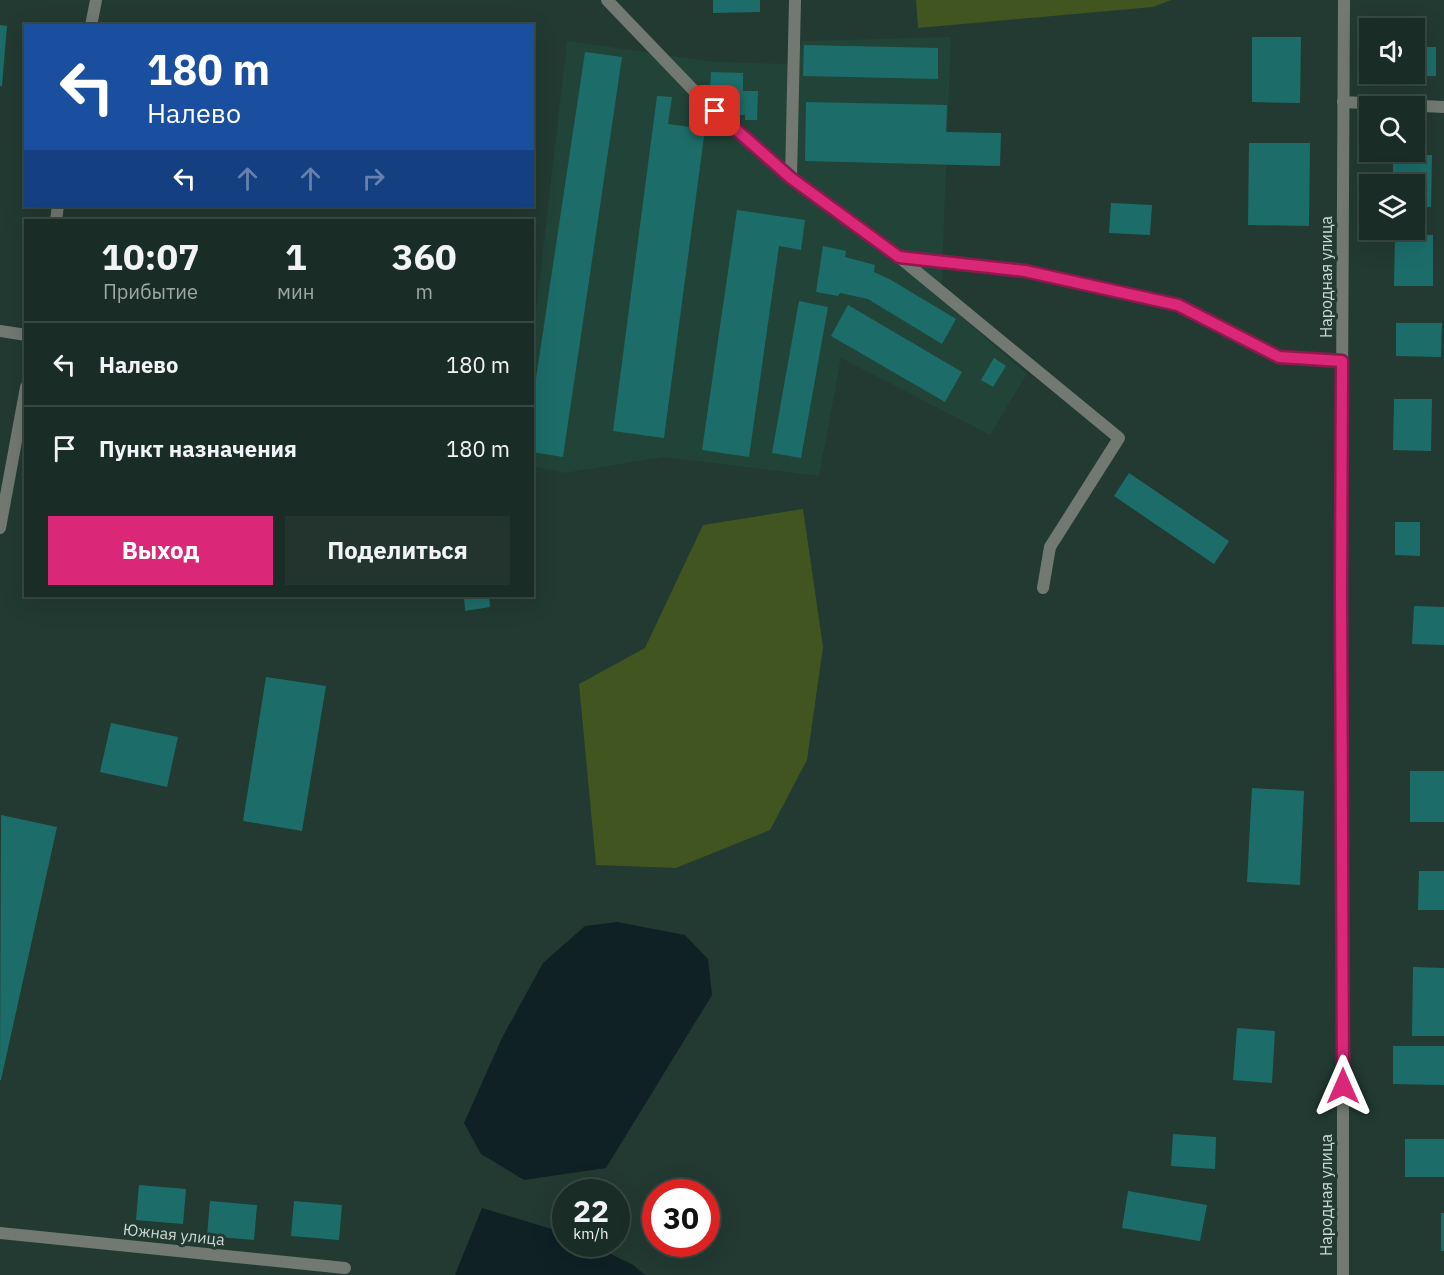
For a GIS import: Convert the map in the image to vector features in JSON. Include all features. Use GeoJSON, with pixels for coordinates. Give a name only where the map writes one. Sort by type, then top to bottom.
{"type":"FeatureCollection","features":[{"type":"Feature","properties":{"kind":"street"},"geometry":{"type":"LineString","coordinates":[[91,24],[96,0]]}},
{"type":"Feature","properties":{"kind":"street"},"geometry":{"type":"LineString","coordinates":[[607,0],[700,97],[791,178],[899,257],[1119,438],[1050,547],[1043,588]]}},
{"type":"Feature","properties":{"kind":"street"},"geometry":{"type":"LineString","coordinates":[[791,178],[795,0]]}},
{"type":"Feature","properties":{"kind":"street","name":"Народная улица"},"geometry":{"type":"LineString","coordinates":[[1343,1275],[1341,592],[1344,0]]}},
{"type":"Feature","properties":{"kind":"street"},"geometry":{"type":"LineString","coordinates":[[1343,102],[1444,106]]}},
{"type":"Feature","properties":{"kind":"street"},"geometry":{"type":"LineString","coordinates":[[899,257],[1025,271],[1178,305],[1279,357],[1342,361]]}},
{"type":"Feature","properties":{"kind":"street"},"geometry":{"type":"LineString","coordinates":[[0,331],[24,335]]}},
{"type":"Feature","properties":{"kind":"street"},"geometry":{"type":"LineString","coordinates":[[0,528],[24,398]]}},
{"type":"Feature","properties":{"kind":"street","name":"Южная улица"},"geometry":{"type":"LineString","coordinates":[[0,1233],[345,1268]]}},
{"type":"Feature","properties":{"kind":"shaded area"},"geometry":{"type":"Polygon","coordinates":[[[951,37],[941,299],[1027,374],[990,435],[841,358],[819,476],[663,457],[565,473],[534,466],[534,329],[567,41],[714,62],[788,64],[803,41],[951,37]]]}},
{"type":"Feature","properties":{"kind":"shaded area"},"geometry":{"type":"Polygon","coordinates":[[[617,922],[685,935],[708,959],[712,995],[606,1168],[524,1180],[481,1154],[464,1123],[502,1038],[543,963],[585,926],[617,922]]]}},
{"type":"Feature","properties":{"kind":"shaded area"},"geometry":{"type":"Polygon","coordinates":[[[482,1208],[552,1229],[552,1257],[617,1257],[633,1265],[645,1275],[455,1275],[482,1208]]]}},
{"type":"Feature","properties":{"kind":"green space"},"geometry":{"type":"Polygon","coordinates":[[[916,0],[1171,0],[1153,7],[918,28],[916,0]]]}},
{"type":"Feature","properties":{"kind":"green space"},"geometry":{"type":"Polygon","coordinates":[[[803,509],[823,647],[807,760],[770,830],[676,868],[596,865],[579,684],[645,648],[703,525],[803,509]]]}},
{"type":"Feature","properties":{"kind":"building"},"geometry":{"type":"Polygon","coordinates":[[[713,0],[760,0],[760,12],[713,13],[713,0]]]}},
{"type":"Feature","properties":{"kind":"building"},"geometry":{"type":"Polygon","coordinates":[[[0,25],[7,26],[2,86],[0,86],[0,25]]]}},
{"type":"Feature","properties":{"kind":"building"},"geometry":{"type":"Polygon","coordinates":[[[1252,37],[1301,37],[1300,103],[1252,102],[1252,37]]]}},
{"type":"Feature","properties":{"kind":"building"},"geometry":{"type":"Polygon","coordinates":[[[804,45],[938,48],[938,79],[803,76],[804,45]]]}},
{"type":"Feature","properties":{"kind":"building"},"geometry":{"type":"Polygon","coordinates":[[[1425,47],[1436,47],[1436,76],[1425,76],[1425,47]]]}},
{"type":"Feature","properties":{"kind":"building"},"geometry":{"type":"Polygon","coordinates":[[[585,52],[622,57],[563,457],[534,452],[534,392],[585,52]]]}},
{"type":"Feature","properties":{"kind":"building"},"geometry":{"type":"Polygon","coordinates":[[[711,72],[743,73],[743,91],[758,91],[757,120],[745,120],[745,115],[730,115],[730,107],[719,106],[720,87],[710,87],[711,72]]]}},
{"type":"Feature","properties":{"kind":"building"},"geometry":{"type":"Polygon","coordinates":[[[657,96],[672,97],[668,124],[705,129],[664,438],[613,431],[657,96]]]}},
{"type":"Feature","properties":{"kind":"building"},"geometry":{"type":"Polygon","coordinates":[[[806,102],[947,105],[946,132],[1001,133],[1000,166],[805,161],[806,102]]]}},
{"type":"Feature","properties":{"kind":"building"},"geometry":{"type":"Polygon","coordinates":[[[1249,143],[1310,143],[1309,226],[1248,225],[1249,143]]]}},
{"type":"Feature","properties":{"kind":"building"},"geometry":{"type":"Polygon","coordinates":[[[1425,155],[1432,155],[1431,207],[1425,207],[1425,174],[1393,174],[1393,162],[1425,162],[1425,155]]]}},
{"type":"Feature","properties":{"kind":"building"},"geometry":{"type":"Polygon","coordinates":[[[1111,203],[1152,205],[1150,235],[1109,233],[1111,203]]]}},
{"type":"Feature","properties":{"kind":"building"},"geometry":{"type":"Polygon","coordinates":[[[737,210],[805,220],[801,250],[779,246],[749,457],[702,450],[737,210]]]}},
{"type":"Feature","properties":{"kind":"building"},"geometry":{"type":"Polygon","coordinates":[[[1425,235],[1433,235],[1433,286],[1394,286],[1395,240],[1425,240],[1425,235]]]}},
{"type":"Feature","properties":{"kind":"building"},"geometry":{"type":"Polygon","coordinates":[[[823,246],[846,251],[845,257],[875,265],[874,272],[956,319],[942,344],[868,299],[840,293],[838,296],[816,292],[823,246]]]}},
{"type":"Feature","properties":{"kind":"building"},"geometry":{"type":"Polygon","coordinates":[[[799,301],[828,307],[801,458],[772,453],[799,301]]]}},
{"type":"Feature","properties":{"kind":"building"},"geometry":{"type":"Polygon","coordinates":[[[848,305],[962,372],[945,402],[831,336],[848,305]]]}},
{"type":"Feature","properties":{"kind":"building"},"geometry":{"type":"Polygon","coordinates":[[[1396,323],[1442,323],[1441,357],[1396,356],[1396,323]]]}},
{"type":"Feature","properties":{"kind":"building"},"geometry":{"type":"Polygon","coordinates":[[[994,358],[1006,366],[993,387],[981,380],[994,358]]]}},
{"type":"Feature","properties":{"kind":"building"},"geometry":{"type":"Polygon","coordinates":[[[1394,399],[1432,399],[1431,451],[1393,450],[1394,399]]]}},
{"type":"Feature","properties":{"kind":"building"},"geometry":{"type":"Polygon","coordinates":[[[1129,473],[1229,541],[1214,564],[1114,496],[1129,473]]]}},
{"type":"Feature","properties":{"kind":"building"},"geometry":{"type":"Polygon","coordinates":[[[1395,522],[1420,522],[1420,556],[1395,555],[1395,522]]]}},
{"type":"Feature","properties":{"kind":"building"},"geometry":{"type":"Polygon","coordinates":[[[464,597],[489,597],[490,607],[465,611],[464,597]]]}},
{"type":"Feature","properties":{"kind":"building"},"geometry":{"type":"Polygon","coordinates":[[[1414,606],[1444,607],[1444,645],[1412,644],[1414,606]]]}},
{"type":"Feature","properties":{"kind":"building"},"geometry":{"type":"Polygon","coordinates":[[[266,677],[326,686],[302,831],[243,821],[266,677]]]}},
{"type":"Feature","properties":{"kind":"building"},"geometry":{"type":"Polygon","coordinates":[[[111,723],[178,737],[167,787],[100,772],[111,723]]]}},
{"type":"Feature","properties":{"kind":"building"},"geometry":{"type":"Polygon","coordinates":[[[1410,771],[1444,771],[1444,822],[1410,822],[1410,771]]]}},
{"type":"Feature","properties":{"kind":"building"},"geometry":{"type":"Polygon","coordinates":[[[1252,788],[1304,791],[1300,885],[1247,882],[1252,788]]]}},
{"type":"Feature","properties":{"kind":"building"},"geometry":{"type":"Polygon","coordinates":[[[1,815],[57,827],[0,1080],[1,815]]]}},
{"type":"Feature","properties":{"kind":"building"},"geometry":{"type":"Polygon","coordinates":[[[1419,871],[1444,871],[1444,910],[1418,910],[1419,871]]]}},
{"type":"Feature","properties":{"kind":"building"},"geometry":{"type":"Polygon","coordinates":[[[1413,967],[1444,968],[1444,1036],[1412,1036],[1413,967]]]}},
{"type":"Feature","properties":{"kind":"building"},"geometry":{"type":"Polygon","coordinates":[[[1237,1028],[1275,1031],[1272,1083],[1233,1080],[1237,1028]]]}},
{"type":"Feature","properties":{"kind":"building"},"geometry":{"type":"Polygon","coordinates":[[[1393,1046],[1444,1046],[1444,1085],[1393,1084],[1393,1046]]]}},
{"type":"Feature","properties":{"kind":"building"},"geometry":{"type":"Polygon","coordinates":[[[1173,1134],[1216,1137],[1215,1169],[1171,1166],[1173,1134]]]}},
{"type":"Feature","properties":{"kind":"building"},"geometry":{"type":"Polygon","coordinates":[[[1405,1139],[1444,1139],[1444,1177],[1405,1177],[1405,1139]]]}},
{"type":"Feature","properties":{"kind":"building"},"geometry":{"type":"Polygon","coordinates":[[[139,1185],[186,1189],[183,1224],[136,1220],[139,1185]]]}},
{"type":"Feature","properties":{"kind":"building"},"geometry":{"type":"Polygon","coordinates":[[[1128,1191],[1207,1205],[1200,1241],[1122,1228],[1128,1191]]]}},
{"type":"Feature","properties":{"kind":"building"},"geometry":{"type":"Polygon","coordinates":[[[210,1201],[257,1205],[254,1240],[207,1236],[210,1201]]]}},
{"type":"Feature","properties":{"kind":"building"},"geometry":{"type":"Polygon","coordinates":[[[294,1201],[342,1205],[339,1240],[291,1236],[294,1201]]]}},
{"type":"Feature","properties":{"kind":"building"},"geometry":{"type":"Polygon","coordinates":[[[1441,1213],[1444,1213],[1444,1251],[1441,1251],[1441,1213]]]}},
{"type":"Feature","properties":{"kind":"route"},"geometry":{"type":"LineString","coordinates":[[715,111],[791,178],[899,257],[1025,271],[1178,305],[1279,357],[1342,361],[1343,1086]]}}]}
